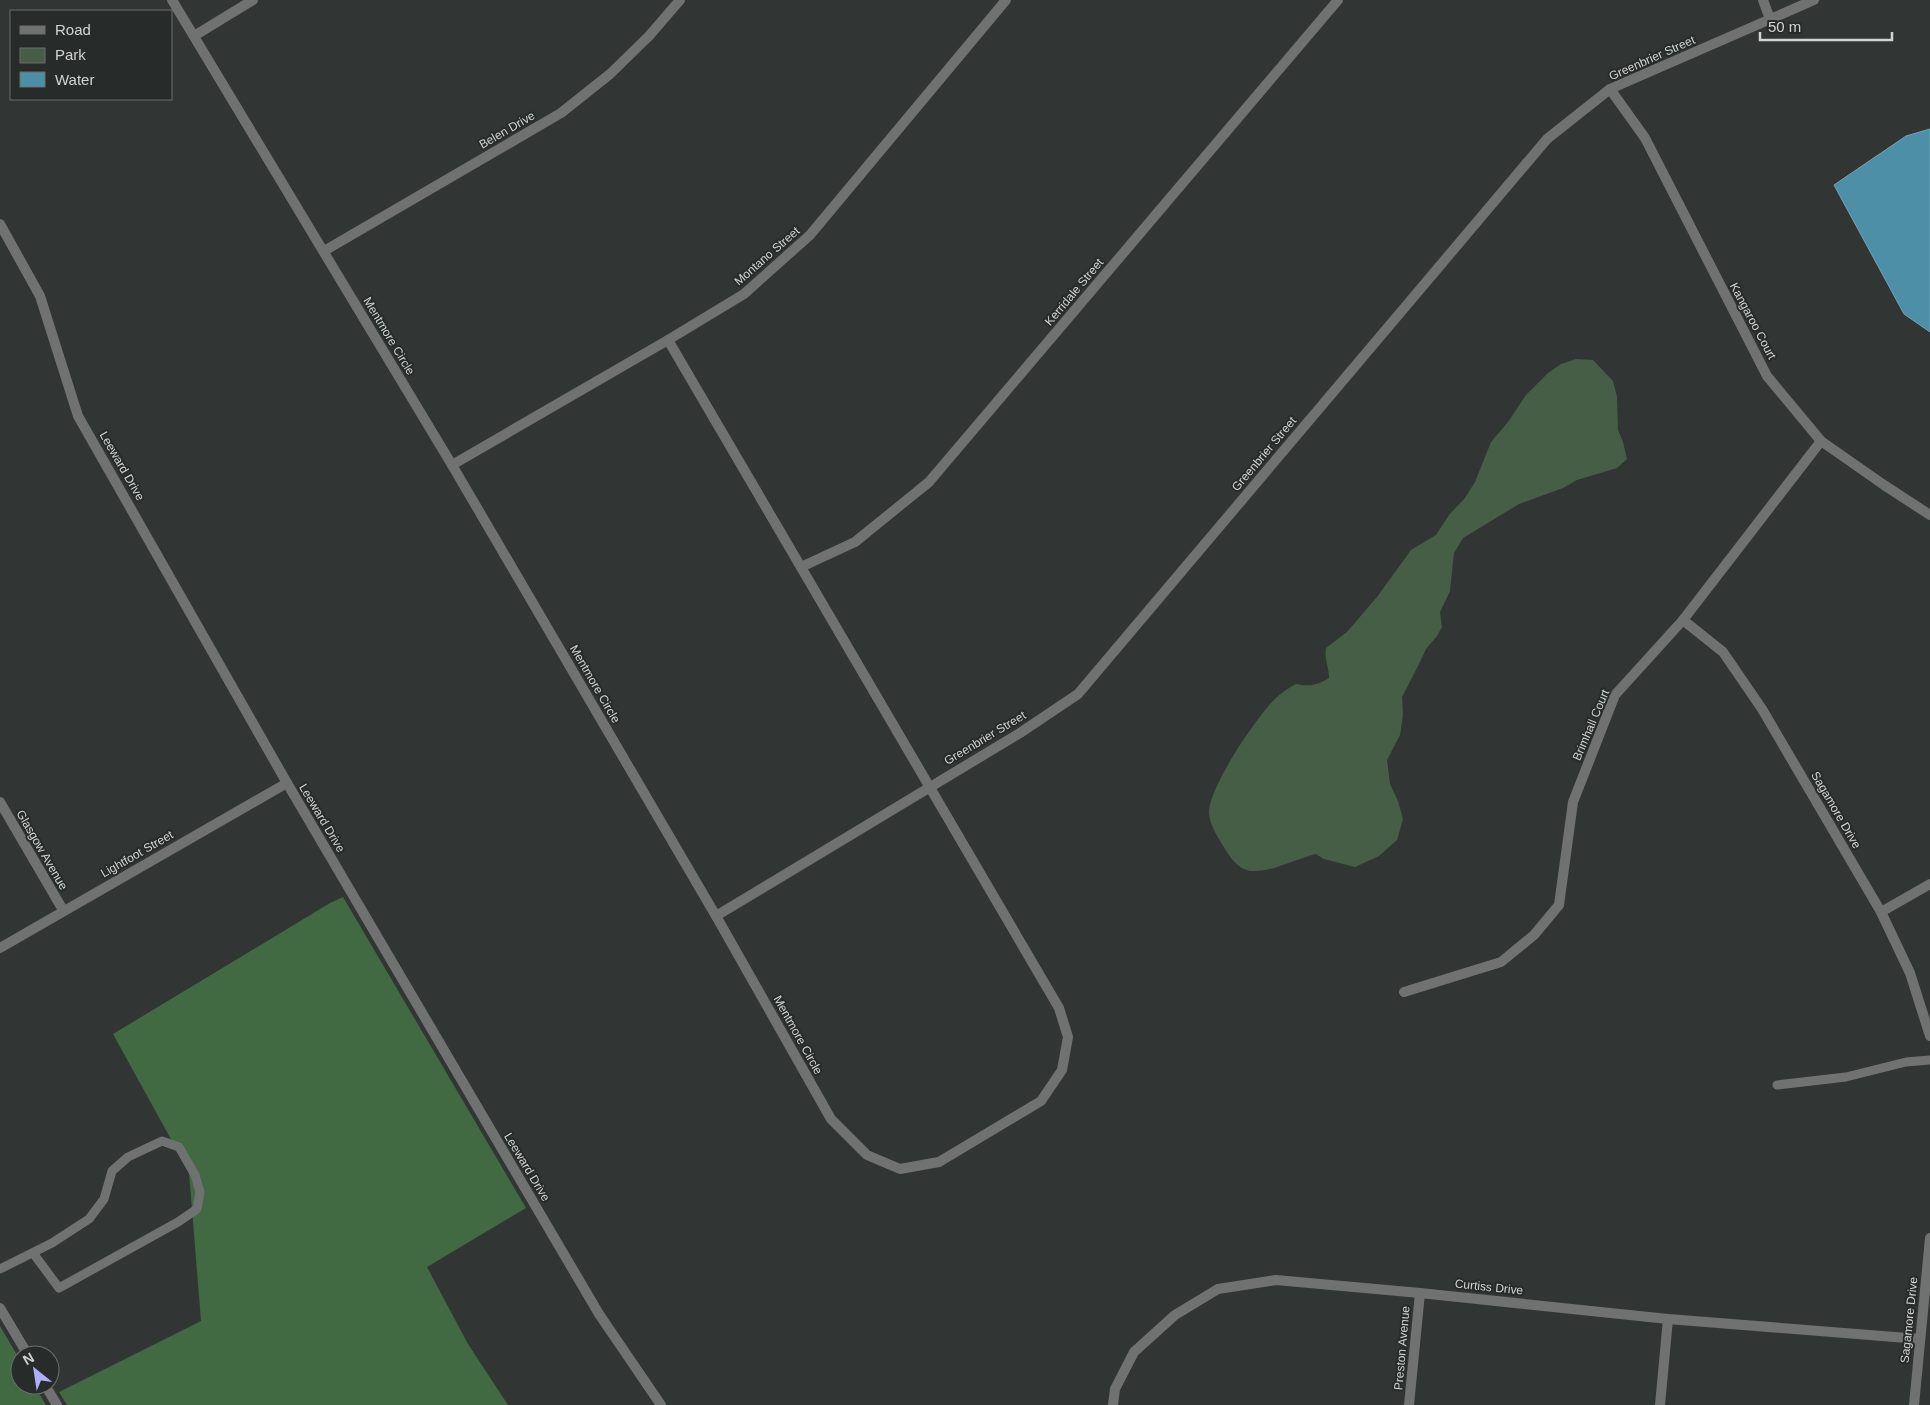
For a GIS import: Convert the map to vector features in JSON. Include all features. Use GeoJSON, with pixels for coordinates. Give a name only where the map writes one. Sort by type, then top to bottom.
{"type":"FeatureCollection","features":[{"type":"Feature","properties":{"kind":"street","name":"Mentmore Circle"},"geometry":{"type":"LineString","coordinates":[[172,0],[452,466],[716,916],[831,1119],[867,1155],[900,1169],[938,1162],[1042,1101],[1062,1070],[1068,1037],[1058,1008],[668,340]]}},
{"type":"Feature","properties":{"kind":"street"},"geometry":{"type":"LineString","coordinates":[[194,36],[253,0]]}},
{"type":"Feature","properties":{"kind":"street","name":"Belen Drive"},"geometry":{"type":"LineString","coordinates":[[324,251],[561,114],[610,74],[649,36],[680,0]]}},
{"type":"Feature","properties":{"kind":"street","name":"Montano Street"},"geometry":{"type":"LineString","coordinates":[[452,466],[744,294],[810,235],[1006,0]]}},
{"type":"Feature","properties":{"kind":"street","name":"Kerridale Street"},"geometry":{"type":"LineString","coordinates":[[801,567],[855,542],[929,482],[1338,0]]}},
{"type":"Feature","properties":{"kind":"street"},"geometry":{"type":"LineString","coordinates":[[1764,0],[1770,19]]}},
{"type":"Feature","properties":{"kind":"street","name":"Greenbrier Street"},"geometry":{"type":"LineString","coordinates":[[716,916],[1020,733],[1078,694],[1547,139],[1610,89],[1813,0]]}},
{"type":"Feature","properties":{"kind":"street","name":"Kangaroo Court"},"geometry":{"type":"LineString","coordinates":[[1610,89],[1645,138],[1768,376],[1822,441],[1930,515]]}},
{"type":"Feature","properties":{"kind":"street","name":"Leeward Drive"},"geometry":{"type":"LineString","coordinates":[[0,224],[40,296],[78,416],[287,783],[599,1314],[661,1405]]}},
{"type":"Feature","properties":{"kind":"street","name":"Brimhall Court"},"geometry":{"type":"LineString","coordinates":[[1404,992],[1501,962],[1534,935],[1559,905],[1573,802],[1615,695],[1683,620],[1822,441]]}},
{"type":"Feature","properties":{"kind":"street","name":"Sagamore Drive"},"geometry":{"type":"LineString","coordinates":[[1683,620],[1723,652],[1762,709],[1881,912],[1910,973],[1930,1036]]}},
{"type":"Feature","properties":{"kind":"street","name":"Lightfoot Street"},"geometry":{"type":"LineString","coordinates":[[0,948],[63,910],[287,783]]}},
{"type":"Feature","properties":{"kind":"street","name":"Glasgow Avenue"},"geometry":{"type":"LineString","coordinates":[[0,802],[63,910]]}},
{"type":"Feature","properties":{"kind":"street"},"geometry":{"type":"LineString","coordinates":[[1881,912],[1930,884]]}},
{"type":"Feature","properties":{"kind":"street","name":"Sagamore Drive"},"geometry":{"type":"LineString","coordinates":[[1914,1405],[1930,1238]]}},
{"type":"Feature","properties":{"kind":"street","name":"Curtiss Drive"},"geometry":{"type":"LineString","coordinates":[[1113,1405],[1116,1389],[1134,1352],[1174,1315],[1218,1289],[1276,1280],[1420,1292],[1668,1319],[1920,1339]]}},
{"type":"Feature","properties":{"kind":"street","name":"Preston Avenue"},"geometry":{"type":"LineString","coordinates":[[1410,1405],[1420,1292]]}},
{"type":"Feature","properties":{"kind":"street"},"geometry":{"type":"LineString","coordinates":[[0,1308],[22,1345]]}},
{"type":"Feature","properties":{"kind":"street"},"geometry":{"type":"LineString","coordinates":[[1660,1405],[1668,1319]]}},
{"type":"Feature","properties":{"kind":"lane"},"geometry":{"type":"LineString","coordinates":[[1777,1085],[1846,1077],[1906,1062],[1930,1060]]}},
{"type":"Feature","properties":{"kind":"lane"},"geometry":{"type":"LineString","coordinates":[[0,1269],[52,1243],[89,1219],[104,1199],[112,1171],[128,1157],[162,1141],[179,1147],[195,1175],[200,1192],[197,1209],[178,1222],[59,1288],[33,1253]]}},
{"type":"Feature","properties":{"kind":"green space"},"geometry":{"type":"Polygon","coordinates":[[[1576,359],[1593,360],[1613,381],[1617,397],[1618,430],[1627,459],[1617,468],[1577,480],[1563,488],[1519,504],[1463,538],[1454,553],[1450,591],[1440,612],[1442,627],[1426,649],[1402,697],[1403,715],[1400,735],[1387,760],[1390,784],[1398,801],[1403,819],[1397,840],[1379,856],[1355,867],[1324,859],[1316,854],[1262,870],[1249,871],[1241,867],[1230,857],[1217,835],[1212,826],[1209,811],[1217,786],[1246,736],[1266,709],[1285,691],[1296,684],[1313,685],[1329,678],[1326,648],[1347,632],[1377,597],[1411,550],[1436,535],[1449,515],[1465,498],[1475,482],[1491,442],[1508,422],[1526,395],[1548,373],[1561,364],[1576,359]]]}},
{"type":"Feature","properties":{"kind":"green space"},"geometry":{"type":"Polygon","coordinates":[[[343,897],[526,1208],[427,1267],[468,1344],[508,1405],[67,1405],[60,1392],[201,1321],[189,1172],[113,1034],[343,897]]]}},
{"type":"Feature","properties":{"kind":"green space"},"geometry":{"type":"Polygon","coordinates":[[[0,1326],[11,1345],[10,1395],[40,1395],[46,1405],[0,1405],[0,1326]]]}},
{"type":"Feature","properties":{"kind":"water"},"geometry":{"type":"Polygon","coordinates":[[[1930,129],[1930,332],[1904,314],[1834,185],[1906,136],[1930,129]]]}}]}
